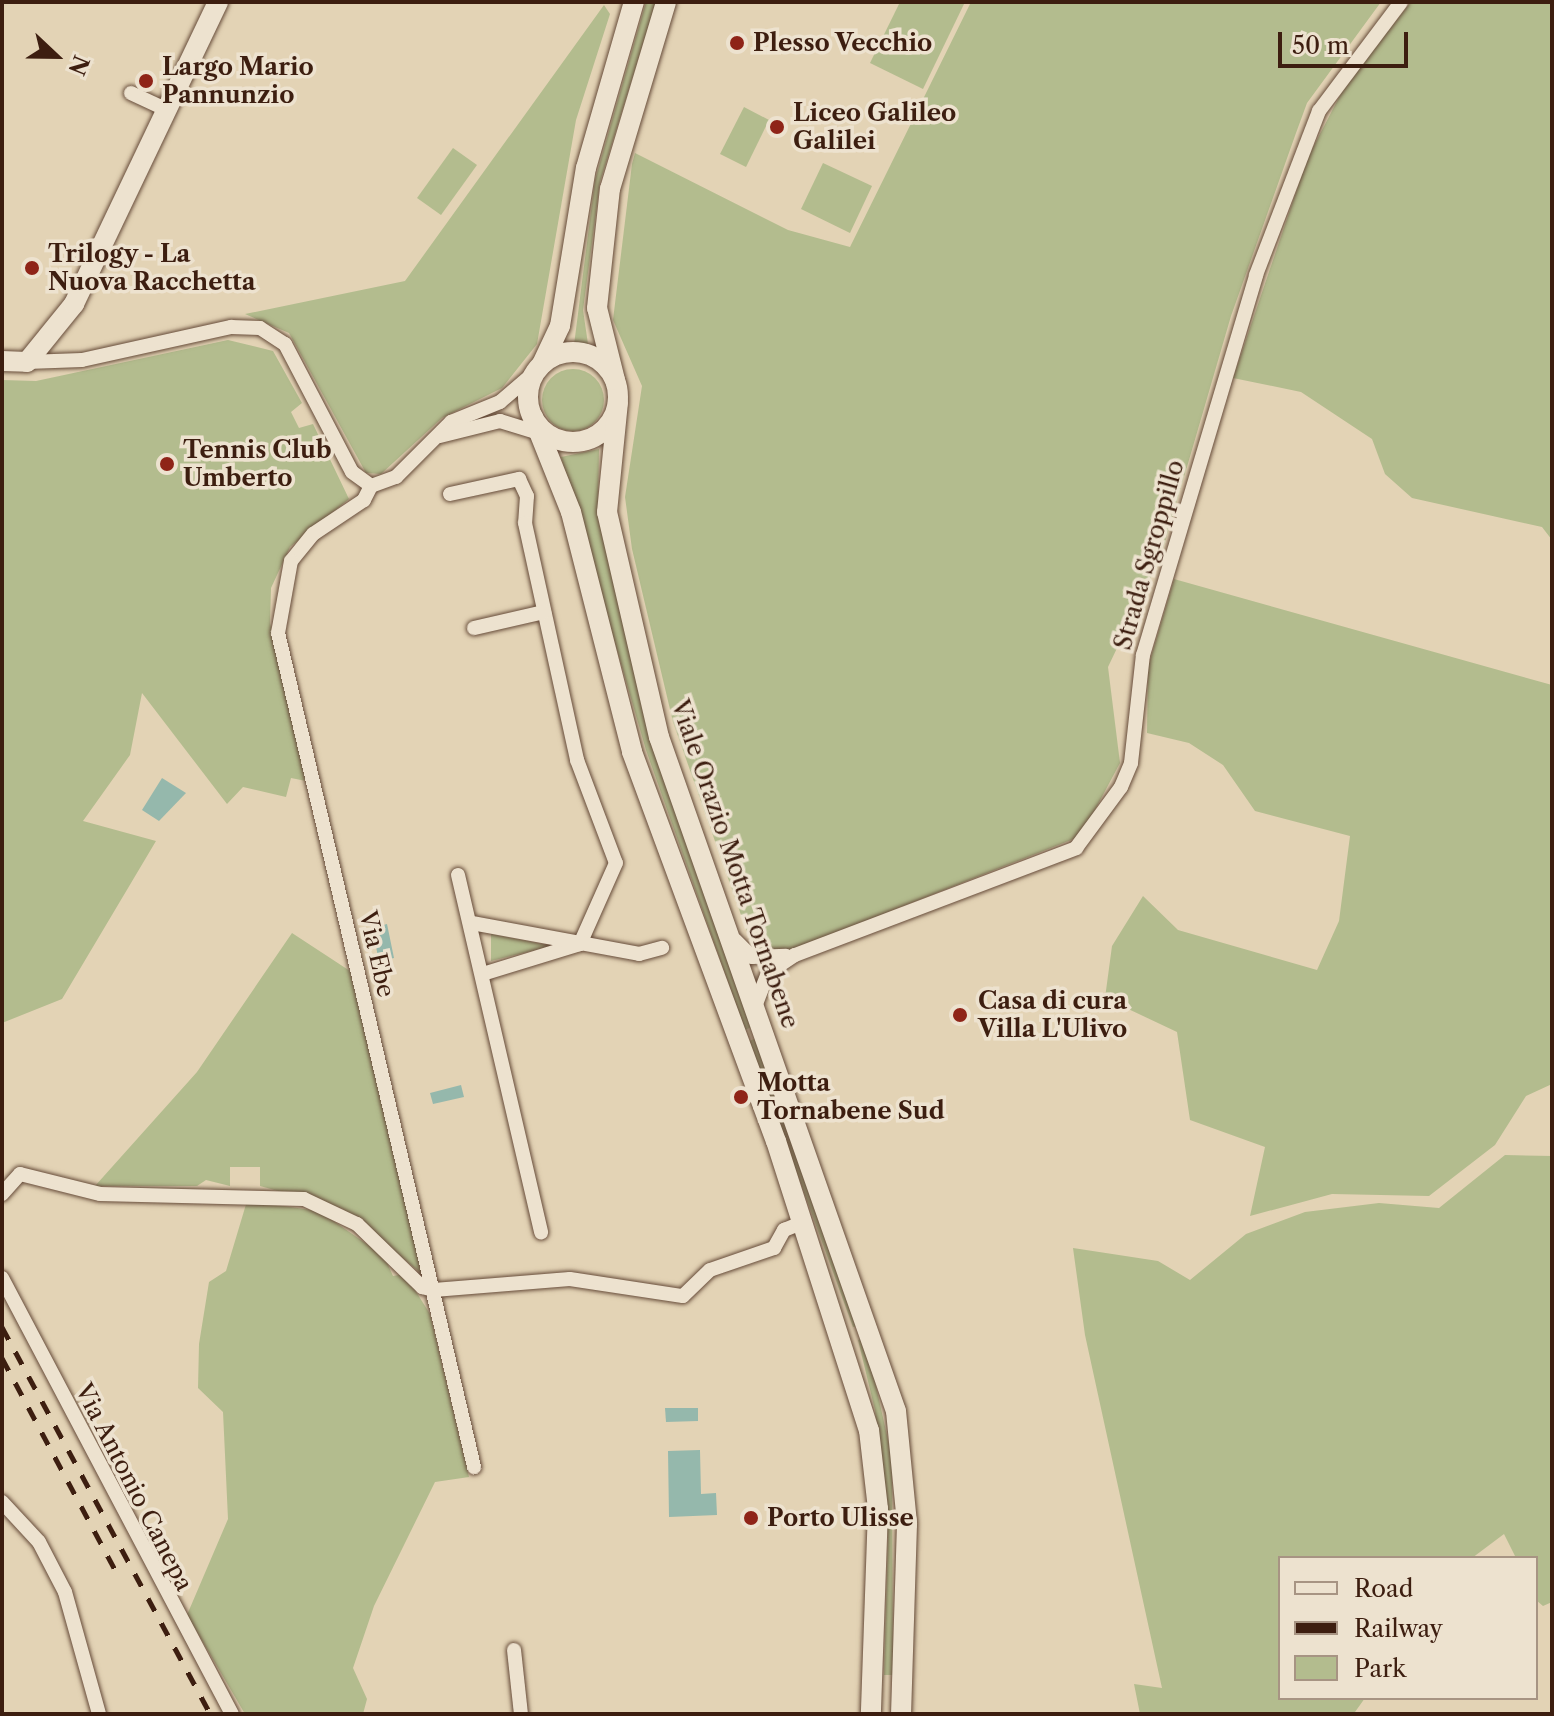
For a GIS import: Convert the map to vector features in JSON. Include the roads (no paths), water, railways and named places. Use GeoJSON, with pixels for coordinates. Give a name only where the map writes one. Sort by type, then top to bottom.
{"type":"FeatureCollection","features":[{"type":"Feature","properties":{"kind":"main road"},"geometry":{"type":"LineString","coordinates":[[2,361],[27,362],[81,293],[218,2]]}},
{"type":"Feature","properties":{"kind":"main road"},"geometry":{"type":"LineString","coordinates":[[634,2],[586,168],[560,326],[528,393],[571,512],[632,752],[804,1222],[869,1430],[878,1509],[871,1714]]}},
{"type":"Feature","properties":{"kind":"main road"},"geometry":{"type":"LineString","coordinates":[[542,429],[578,442],[601,433],[618,402],[597,308],[608,204],[630,105],[666,2]]}},
{"type":"Feature","properties":{"kind":"main road"},"geometry":{"type":"LineString","coordinates":[[539,368],[564,353],[589,355],[615,380]]}},
{"type":"Feature","properties":{"kind":"main road","name":"Viale Orazio Motta Tornabene"},"geometry":{"type":"LineString","coordinates":[[618,402],[607,490],[616,561],[659,737],[841,1239],[896,1411],[907,1524],[901,1714]]}},
{"type":"Feature","properties":{"kind":"street","name":"Strada Sgroppillo"},"geometry":{"type":"LineString","coordinates":[[795,955],[1076,848],[1121,787],[1143,655],[1256,275],[1319,111],[1401,2]]}},
{"type":"Feature","properties":{"kind":"street"},"geometry":{"type":"LineString","coordinates":[[131,93],[167,110]]}},
{"type":"Feature","properties":{"kind":"street"},"geometry":{"type":"LineString","coordinates":[[27,362],[82,360],[231,327],[260,328],[285,344],[352,472],[371,486]]}},
{"type":"Feature","properties":{"kind":"street","name":"Via Ebe"},"geometry":{"type":"LineString","coordinates":[[474,1467],[278,633],[291,561],[313,534],[364,500],[371,486],[396,477],[440,436],[539,368]]}},
{"type":"Feature","properties":{"kind":"street"},"geometry":{"type":"LineString","coordinates":[[440,436],[500,421],[542,429]]}},
{"type":"Feature","properties":{"kind":"street"},"geometry":{"type":"LineString","coordinates":[[450,494],[519,479],[544,612],[577,760],[616,863],[580,944],[486,973]]}},
{"type":"Feature","properties":{"kind":"street"},"geometry":{"type":"LineString","coordinates":[[474,628],[544,612]]}},
{"type":"Feature","properties":{"kind":"street"},"geometry":{"type":"LineString","coordinates":[[458,875],[486,973],[511,1123],[541,1232]]}},
{"type":"Feature","properties":{"kind":"street"},"geometry":{"type":"LineString","coordinates":[[472,923],[639,954],[662,948]]}},
{"type":"Feature","properties":{"kind":"street"},"geometry":{"type":"LineString","coordinates":[[730,933],[752,957],[795,955]]}},
{"type":"Feature","properties":{"kind":"street"},"geometry":{"type":"LineString","coordinates":[[756,1004],[768,973],[795,955]]}},
{"type":"Feature","properties":{"kind":"street"},"geometry":{"type":"LineString","coordinates":[[2,1194],[20,1174],[100,1194],[304,1199],[357,1224],[422,1287],[434,1290],[570,1279],[683,1296],[710,1270],[774,1248],[784,1230],[804,1222]]}},
{"type":"Feature","properties":{"kind":"street","name":"Via Antonio Canepa"},"geometry":{"type":"LineString","coordinates":[[2,1278],[232,1714]]}},
{"type":"Feature","properties":{"kind":"street"},"geometry":{"type":"LineString","coordinates":[[2,1502],[39,1542],[65,1592],[99,1714]]}},
{"type":"Feature","properties":{"kind":"street"},"geometry":{"type":"LineString","coordinates":[[514,1650],[521,1714]]}},
{"type":"Feature","properties":{"kind":"water"},"geometry":{"type":"Polygon","coordinates":[[[162,778],[186,793],[159,821],[142,810],[162,778]]]}},
{"type":"Feature","properties":{"kind":"water"},"geometry":{"type":"Polygon","coordinates":[[[387,924],[394,958],[379,961],[372,928],[387,924]]]}},
{"type":"Feature","properties":{"kind":"water"},"geometry":{"type":"Polygon","coordinates":[[[461,1085],[464,1097],[433,1104],[430,1093],[461,1085]]]}},
{"type":"Feature","properties":{"kind":"water"},"geometry":{"type":"Polygon","coordinates":[[[665,1408],[698,1408],[698,1421],[666,1422],[665,1408]]]}},
{"type":"Feature","properties":{"kind":"water"},"geometry":{"type":"Polygon","coordinates":[[[700,1450],[701,1494],[716,1493],[717,1515],[669,1517],[668,1451],[700,1450]]]}},
{"type":"Feature","properties":{"kind":"railway"},"geometry":{"type":"LineString","coordinates":[[2,1327],[210,1714]]}},
{"type":"Feature","properties":{"kind":"railway"},"geometry":{"type":"LineString","coordinates":[[2,1358],[120,1579]]}},
{"type":"Feature","properties":{"kind":"place","name":"Plesso Vecchio"},"geometry":{"type":"Point","coordinates":[737,43]}},
{"type":"Feature","properties":{"kind":"place","name":"Largo Mario Pannunzio"},"geometry":{"type":"Point","coordinates":[146,81]}},
{"type":"Feature","properties":{"kind":"place","name":"Liceo Galileo Galilei"},"geometry":{"type":"Point","coordinates":[777,127]}},
{"type":"Feature","properties":{"kind":"place","name":"Trilogy - La Nuova Racchetta"},"geometry":{"type":"Point","coordinates":[32,268]}},
{"type":"Feature","properties":{"kind":"place","name":"Tennis Club Umberto"},"geometry":{"type":"Point","coordinates":[167,464]}},
{"type":"Feature","properties":{"kind":"place","name":"Casa di cura Villa L'Ulivo"},"geometry":{"type":"Point","coordinates":[960,1015]}},
{"type":"Feature","properties":{"kind":"place","name":"Motta Tornabene Sud"},"geometry":{"type":"Point","coordinates":[741,1097]}},
{"type":"Feature","properties":{"kind":"place","name":"Porto Ulisse"},"geometry":{"type":"Point","coordinates":[751,1518]}}]}
